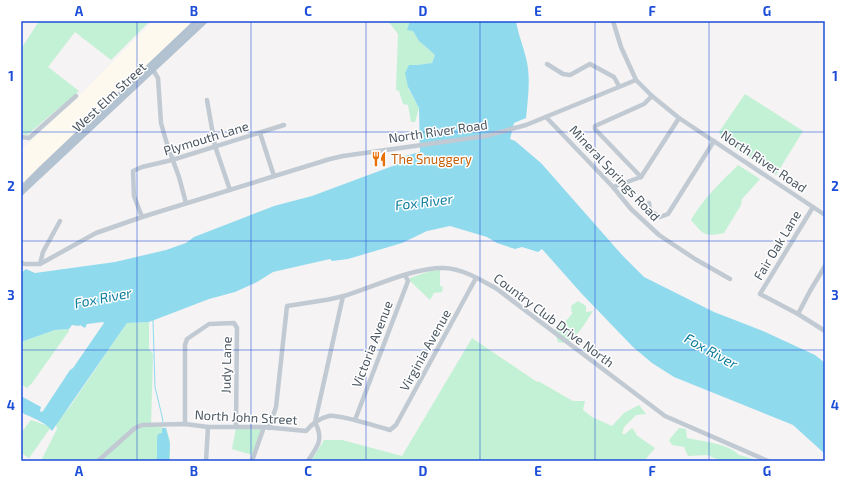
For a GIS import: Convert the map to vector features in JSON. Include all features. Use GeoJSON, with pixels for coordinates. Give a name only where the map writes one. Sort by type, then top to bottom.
{"type":"FeatureCollection","features":[{"type":"Feature","properties":{"kind":"main road","name":"West Elm Street"},"geometry":{"type":"LineString","coordinates":[[152,68],[197,21]]}},
{"type":"Feature","properties":{"kind":"main road","name":"West Elm Street"},"geometry":{"type":"LineString","coordinates":[[21,193],[26,187],[27,182],[205,21]]}},
{"type":"Feature","properties":{"kind":"street"},"geometry":{"type":"LineString","coordinates":[[613,21],[621,47],[636,80]]}},
{"type":"Feature","properties":{"kind":"street"},"geometry":{"type":"LineString","coordinates":[[547,64],[563,74],[570,75],[590,64],[614,77],[619,86]]}},
{"type":"Feature","properties":{"kind":"street"},"geometry":{"type":"LineString","coordinates":[[152,68],[158,78],[161,123],[186,203]]}},
{"type":"Feature","properties":{"kind":"street","name":"North River Road"},"geometry":{"type":"LineString","coordinates":[[40,264],[96,233],[186,203],[343,156],[486,136],[526,125],[636,80],[652,96],[679,118],[825,215]]}},
{"type":"Feature","properties":{"kind":"street"},"geometry":{"type":"LineString","coordinates":[[21,137],[29,138],[76,96]]}},
{"type":"Feature","properties":{"kind":"street"},"geometry":{"type":"LineString","coordinates":[[641,177],[595,129],[595,126],[644,104],[652,96]]}},
{"type":"Feature","properties":{"kind":"street"},"geometry":{"type":"LineString","coordinates":[[207,100],[215,146],[230,190]]}},
{"type":"Feature","properties":{"kind":"street","name":"Mineral Springs Road"},"geometry":{"type":"LineString","coordinates":[[546,117],[613,187],[631,209],[659,235],[695,259],[730,279]]}},
{"type":"Feature","properties":{"kind":"street"},"geometry":{"type":"LineString","coordinates":[[613,187],[641,177],[679,118]]}},
{"type":"Feature","properties":{"kind":"street","name":"Plymouth Lane"},"geometry":{"type":"LineString","coordinates":[[142,217],[134,196],[133,171],[142,167],[172,160],[284,125]]}},
{"type":"Feature","properties":{"kind":"street"},"geometry":{"type":"LineString","coordinates":[[260,132],[274,176]]}},
{"type":"Feature","properties":{"kind":"street"},"geometry":{"type":"LineString","coordinates":[[649,203],[650,211],[654,214],[660,217],[668,214],[714,141]]}},
{"type":"Feature","properties":{"kind":"street"},"geometry":{"type":"LineString","coordinates":[[21,183],[26,187]]}},
{"type":"Feature","properties":{"kind":"street","name":"Fair Oak Lane"},"geometry":{"type":"LineString","coordinates":[[798,314],[760,294],[813,207]]}},
{"type":"Feature","properties":{"kind":"street"},"geometry":{"type":"LineString","coordinates":[[21,262],[24,264],[40,264],[43,252],[60,221]]}},
{"type":"Feature","properties":{"kind":"street"},"geometry":{"type":"LineString","coordinates":[[825,266],[798,314],[825,332]]}},
{"type":"Feature","properties":{"kind":"street","name":"Country Club Drive North"},"geometry":{"type":"LineString","coordinates":[[270,428],[276,407],[287,306],[343,296],[405,275],[429,269],[444,268],[459,271],[497,289],[665,416],[768,461]]}},
{"type":"Feature","properties":{"kind":"street","name":"Victoria Avenue"},"geometry":{"type":"LineString","coordinates":[[355,420],[408,281],[405,275]]}},
{"type":"Feature","properties":{"kind":"street","name":"Virginia Avenue"},"geometry":{"type":"LineString","coordinates":[[390,430],[396,425],[476,278]]}},
{"type":"Feature","properties":{"kind":"street"},"geometry":{"type":"LineString","coordinates":[[308,461],[319,443],[320,432],[315,422],[343,296]]}},
{"type":"Feature","properties":{"kind":"street","name":"Judy Lane"},"geometry":{"type":"LineString","coordinates":[[185,424],[187,338],[209,324],[234,323],[237,328],[236,426]]}},
{"type":"Feature","properties":{"kind":"street","name":"North John Street"},"geometry":{"type":"LineString","coordinates":[[98,461],[135,428],[142,425],[185,424],[208,427],[264,427],[306,431],[315,422],[330,416],[355,420],[390,430]]}},
{"type":"Feature","properties":{"kind":"street"},"geometry":{"type":"LineString","coordinates":[[206,461],[208,427]]}},
{"type":"Feature","properties":{"kind":"street"},"geometry":{"type":"LineString","coordinates":[[252,461],[264,427]]}},
{"type":"Feature","properties":{"kind":"shaded area"},"geometry":{"type":"Polygon","coordinates":[[[153,21],[186,21],[191,26],[21,187],[21,150],[81,94],[153,21]]]}},
{"type":"Feature","properties":{"kind":"green space"},"geometry":{"type":"Polygon","coordinates":[[[39,21],[149,22],[111,60],[75,32],[48,67],[79,91],[27,135],[21,134],[21,49],[39,21]]]}},
{"type":"Feature","properties":{"kind":"green space"},"geometry":{"type":"Polygon","coordinates":[[[388,21],[410,21],[413,32],[435,55],[432,63],[409,65],[408,88],[419,108],[415,122],[411,122],[408,105],[403,104],[399,91],[396,90],[398,34],[388,21]]]}},
{"type":"Feature","properties":{"kind":"green space"},"geometry":{"type":"Polygon","coordinates":[[[745,94],[803,131],[776,175],[723,140],[719,132],[745,94]]]}},
{"type":"Feature","properties":{"kind":"green space"},"geometry":{"type":"Polygon","coordinates":[[[738,165],[760,179],[742,199],[741,205],[724,233],[712,235],[705,234],[691,220],[707,198],[738,165]]]}},
{"type":"Feature","properties":{"kind":"green space"},"geometry":{"type":"Polygon","coordinates":[[[440,270],[440,286],[443,287],[442,292],[434,293],[430,300],[410,281],[410,278],[430,271],[440,270]]]}},
{"type":"Feature","properties":{"kind":"green space"},"geometry":{"type":"Polygon","coordinates":[[[578,301],[586,306],[586,312],[593,311],[583,327],[574,337],[564,343],[558,342],[554,330],[561,323],[564,323],[572,314],[571,306],[578,301]]]}},
{"type":"Feature","properties":{"kind":"green space"},"geometry":{"type":"Polygon","coordinates":[[[149,322],[149,349],[153,354],[151,426],[166,428],[170,441],[170,461],[41,461],[57,429],[56,424],[71,405],[127,323],[149,322]]]}},
{"type":"Feature","properties":{"kind":"green space"},"geometry":{"type":"Polygon","coordinates":[[[69,329],[32,383],[27,388],[21,384],[21,342],[55,330],[69,329]]]}},
{"type":"Feature","properties":{"kind":"green space"},"geometry":{"type":"Polygon","coordinates":[[[472,338],[537,382],[538,381],[573,401],[585,401],[583,410],[592,417],[612,426],[624,413],[639,405],[646,414],[636,415],[624,427],[622,434],[625,434],[632,428],[636,435],[655,448],[644,461],[311,461],[324,440],[342,440],[402,456],[472,338]]]}},
{"type":"Feature","properties":{"kind":"green space"},"geometry":{"type":"Polygon","coordinates":[[[31,420],[51,427],[29,458],[21,453],[21,433],[31,420]]]}},
{"type":"Feature","properties":{"kind":"green space"},"geometry":{"type":"Polygon","coordinates":[[[236,428],[262,428],[252,455],[232,449],[236,428]]]}},
{"type":"Feature","properties":{"kind":"green space"},"geometry":{"type":"Polygon","coordinates":[[[679,428],[686,429],[687,438],[729,448],[739,455],[759,461],[722,461],[707,455],[688,456],[684,447],[672,445],[669,440],[679,428]]]}},
{"type":"Feature","properties":{"kind":"water","name":"Fox River"},"geometry":{"type":"Polygon","coordinates":[[[410,21],[516,21],[528,65],[529,88],[526,118],[514,123],[510,139],[515,141],[541,163],[622,255],[644,277],[714,312],[763,331],[815,355],[825,363],[825,454],[793,425],[674,377],[652,363],[633,347],[582,294],[542,249],[538,252],[522,247],[515,249],[497,243],[487,237],[450,226],[427,231],[402,243],[348,259],[332,261],[330,259],[273,272],[257,282],[235,292],[209,299],[149,322],[127,323],[52,431],[42,422],[21,412],[21,396],[41,407],[40,411],[43,411],[104,323],[87,324],[85,328],[80,325],[72,325],[69,329],[55,330],[21,342],[21,273],[26,269],[35,273],[115,262],[166,250],[186,243],[194,237],[274,206],[312,196],[398,164],[404,160],[405,156],[420,152],[419,108],[408,87],[405,73],[409,65],[432,63],[435,55],[419,41],[413,31],[407,30],[410,21]]]}},
{"type":"Feature","properties":{"kind":"water"},"geometry":{"type":"Polygon","coordinates":[[[162,428],[166,428],[170,444],[169,461],[157,461],[157,438],[158,434],[162,433],[162,428]]]}},
{"type":"Feature","properties":{"kind":"waterway"},"geometry":{"type":"LineString","coordinates":[[153,320],[155,387],[163,422]]}},
{"type":"Feature","properties":{"kind":"place","name":"The Snuggery"},"geometry":{"type":"Point","coordinates":[379,159]}}]}
